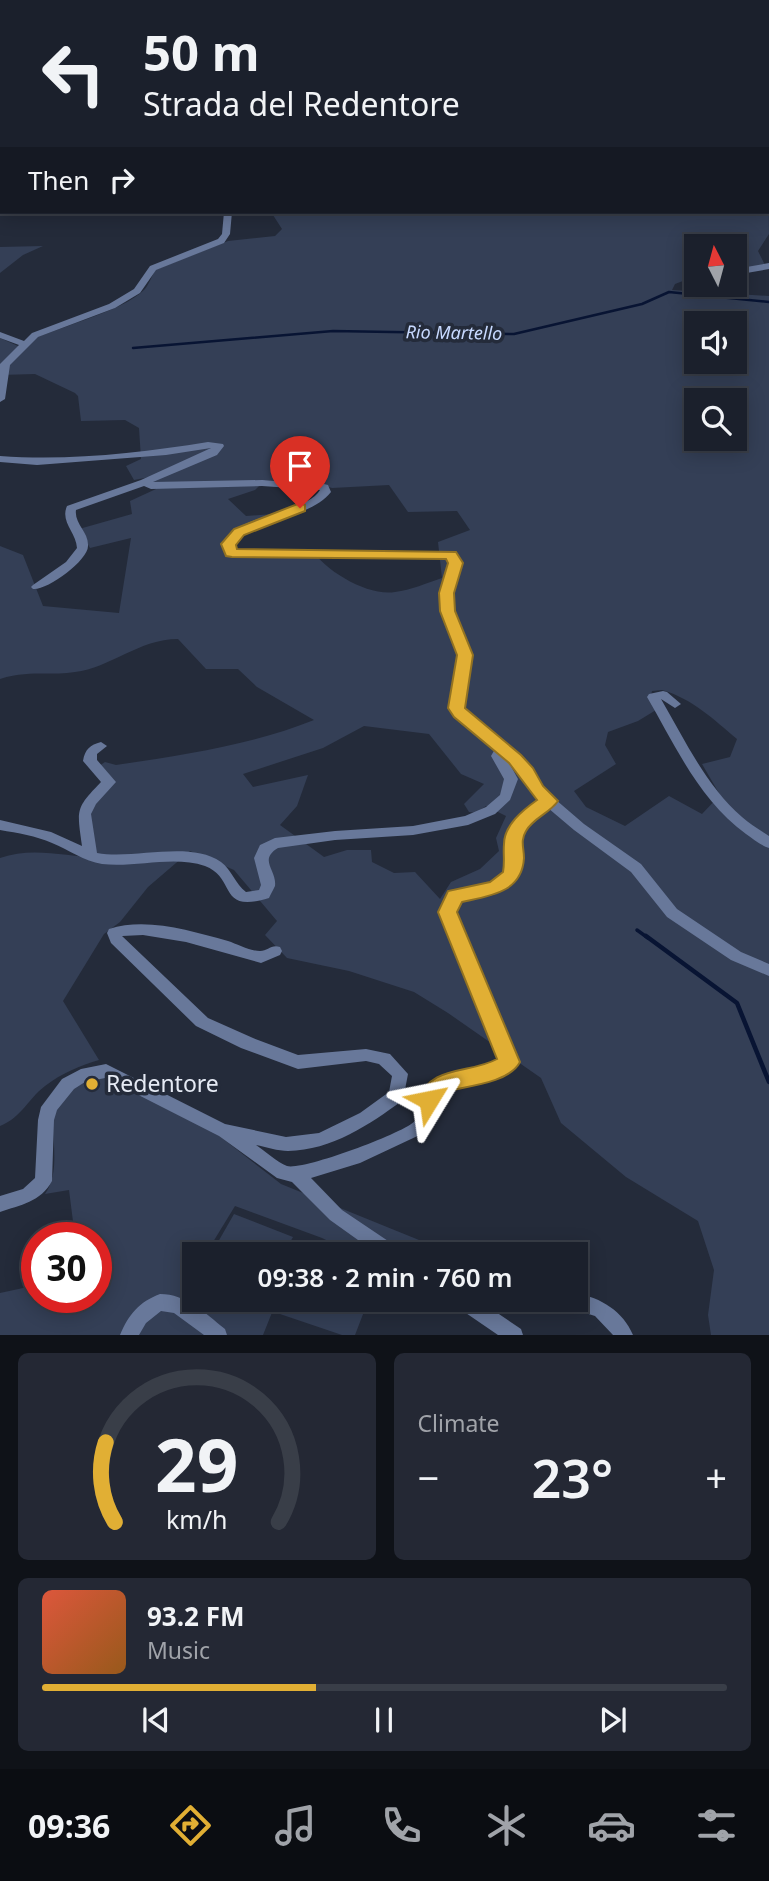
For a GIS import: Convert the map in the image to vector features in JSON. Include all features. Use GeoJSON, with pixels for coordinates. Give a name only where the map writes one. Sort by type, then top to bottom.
{"type":"FeatureCollection","features":[{"type":"Feature","properties":{"kind":"street"},"geometry":{"type":"LineString","coordinates":[[0,399],[5,364],[24,344],[38,334],[116,304],[139,289],[155,267],[221,241],[226,234],[228,214]]}},
{"type":"Feature","properties":{"kind":"street"},"geometry":{"type":"LineString","coordinates":[[747,270],[769,266]]}},
{"type":"Feature","properties":{"kind":"street"},"geometry":{"type":"LineString","coordinates":[[0,335],[24,344]]}},
{"type":"Feature","properties":{"kind":"street"},"geometry":{"type":"LineString","coordinates":[[0,458],[37,462],[219,446],[214,453],[145,482],[71,508],[68,511],[69,517],[83,541],[82,551],[72,563],[37,587]]}},
{"type":"Feature","properties":{"kind":"street"},"geometry":{"type":"LineString","coordinates":[[145,482],[150,486],[262,483],[324,487],[326,492],[317,501],[239,532],[228,544],[232,553],[451,555],[456,563],[446,593],[448,611],[465,655],[457,708],[460,714],[502,747],[527,772],[536,790],[636,868],[672,913],[736,956],[769,970]]}},
{"type":"Feature","properties":{"kind":"street"},"geometry":{"type":"LineString","coordinates":[[675,704],[663,695],[654,695],[654,703],[713,794],[738,821],[769,843]]}},
{"type":"Feature","properties":{"kind":"street"},"geometry":{"type":"LineString","coordinates":[[90,855],[84,814],[109,782],[90,761],[91,751],[101,746]]}},
{"type":"Feature","properties":{"kind":"street"},"geometry":{"type":"LineString","coordinates":[[0,825],[53,838],[103,859],[176,859],[212,863],[237,895],[251,899],[264,894],[268,885],[261,858],[265,849],[275,843],[440,827],[484,813],[502,801],[508,789],[509,772],[498,756],[502,747]]}},
{"type":"Feature","properties":{"kind":"street"},"geometry":{"type":"LineString","coordinates":[[0,1204],[29,1195],[43,1181],[49,1107],[68,1084],[81,1076],[106,1071],[222,1130],[283,1173],[298,1175],[406,1136],[420,1127],[426,1118],[432,1090],[441,1084],[492,1072],[509,1062],[448,912],[454,896],[496,887],[512,875],[515,857],[512,841],[519,827],[549,801]]}},
{"type":"Feature","properties":{"kind":"street"},"geometry":{"type":"LineString","coordinates":[[222,1130],[286,1144],[321,1140],[366,1118],[397,1095],[400,1074],[384,1059],[366,1055],[298,1062],[202,1022],[116,939],[114,933],[121,929],[138,929],[226,944],[261,957],[275,951]]}},
{"type":"Feature","properties":{"kind":"street"},"geometry":{"type":"LineString","coordinates":[[298,1175],[336,1215],[375,1242]]}},
{"type":"Feature","properties":{"kind":"street"},"geometry":{"type":"LineString","coordinates":[[129,1335],[140,1315],[154,1302],[166,1301],[183,1307],[218,1335]]}},
{"type":"Feature","properties":{"kind":"street"},"geometry":{"type":"LineString","coordinates":[[588,1303],[607,1313],[624,1335]]}},
{"type":"Feature","properties":{"kind":"street"},"geometry":{"type":"LineString","coordinates":[[480,1312],[514,1335]]}},
{"type":"Feature","properties":{"kind":"shaded area"},"geometry":{"type":"Polygon","coordinates":[[[272,214],[769,214],[769,234],[758,251],[765,265],[747,268],[747,234],[684,234],[684,281],[675,284],[672,290],[684,291],[684,298],[769,296],[769,1335],[711,1335],[708,1315],[714,1270],[698,1221],[626,1177],[561,1123],[541,1078],[414,992],[349,971],[287,958],[265,935],[277,921],[234,870],[190,851],[148,887],[120,922],[104,934],[63,1001],[99,1060],[51,1081],[14,1118],[0,1126],[0,858],[37,852],[99,857],[92,851],[90,820],[98,800],[112,782],[108,773],[99,766],[105,762],[116,765],[217,748],[314,720],[257,687],[238,669],[206,669],[178,639],[138,648],[88,669],[0,679],[0,546],[23,555],[43,606],[119,613],[131,538],[90,548],[79,529],[132,514],[130,501],[156,489],[150,477],[134,480],[126,466],[141,459],[139,428],[125,420],[81,421],[78,396],[75,393],[35,374],[0,375],[0,338],[18,346],[120,306],[145,289],[155,270],[228,241],[275,236],[282,229],[272,214]],[[265,480],[255,490],[228,499],[246,516],[299,512],[246,532],[234,543],[236,551],[312,549],[327,566],[349,581],[373,590],[401,591],[442,578],[438,542],[470,530],[457,511],[408,512],[389,485],[332,488],[308,481],[265,480]],[[662,690],[652,691],[650,699],[656,710],[638,721],[608,732],[605,745],[616,764],[574,791],[586,807],[625,826],[669,796],[702,814],[720,795],[702,764],[730,757],[737,739],[702,710],[662,690]],[[364,726],[323,748],[243,774],[253,787],[308,775],[297,806],[280,825],[324,857],[347,850],[371,850],[372,862],[394,873],[415,872],[440,899],[451,882],[480,869],[499,851],[496,838],[506,816],[486,806],[476,813],[469,812],[464,804],[484,784],[461,774],[429,734],[364,726]]]}},
{"type":"Feature","properties":{"kind":"shaded area"},"geometry":{"type":"Polygon","coordinates":[[[43,246],[23,255],[0,273],[0,247],[43,246]]]}},
{"type":"Feature","properties":{"kind":"shaded area"},"geometry":{"type":"Polygon","coordinates":[[[108,1075],[213,1131],[281,1184],[419,1242],[330,1242],[235,1206],[213,1242],[182,1242],[182,1312],[272,1312],[263,1335],[0,1335],[0,1293],[21,1288],[21,1313],[112,1313],[112,1222],[73,1222],[69,1190],[45,1194],[54,1166],[56,1106],[63,1093],[78,1080],[108,1075]]]}},
{"type":"Feature","properties":{"kind":"shaded area"},"geometry":{"type":"Polygon","coordinates":[[[234,1214],[293,1237],[290,1242],[218,1242],[234,1214]]]}},
{"type":"Feature","properties":{"kind":"shaded area"},"geometry":{"type":"Polygon","coordinates":[[[364,1312],[355,1335],[342,1335],[277,1313],[364,1312]]]}},
{"type":"Feature","properties":{"kind":"waterway","name":"Rio Martello"},"geometry":{"type":"LineString","coordinates":[[133,348],[333,331],[514,334],[642,304],[669,292],[769,302]]}},
{"type":"Feature","properties":{"kind":"waterway"},"geometry":{"type":"LineString","coordinates":[[637,930],[648,938]]}},
{"type":"Feature","properties":{"kind":"waterway"},"geometry":{"type":"LineString","coordinates":[[646,936],[737,1003],[769,1082]]}},
{"type":"Feature","properties":{"kind":"place","name":"Redentore"},"geometry":{"type":"Point","coordinates":[92,1084]}},
{"type":"Feature","properties":{"kind":"route"},"geometry":{"type":"LineString","coordinates":[[300,508],[239,532],[228,544],[232,553],[451,555],[456,563],[446,593],[448,611],[465,655],[457,708],[460,714],[515,759],[527,772],[536,790],[549,801],[519,827],[512,841],[515,857],[512,875],[496,887],[454,896],[448,912],[509,1062],[492,1072],[441,1084],[432,1090],[429,1100]]}}]}
